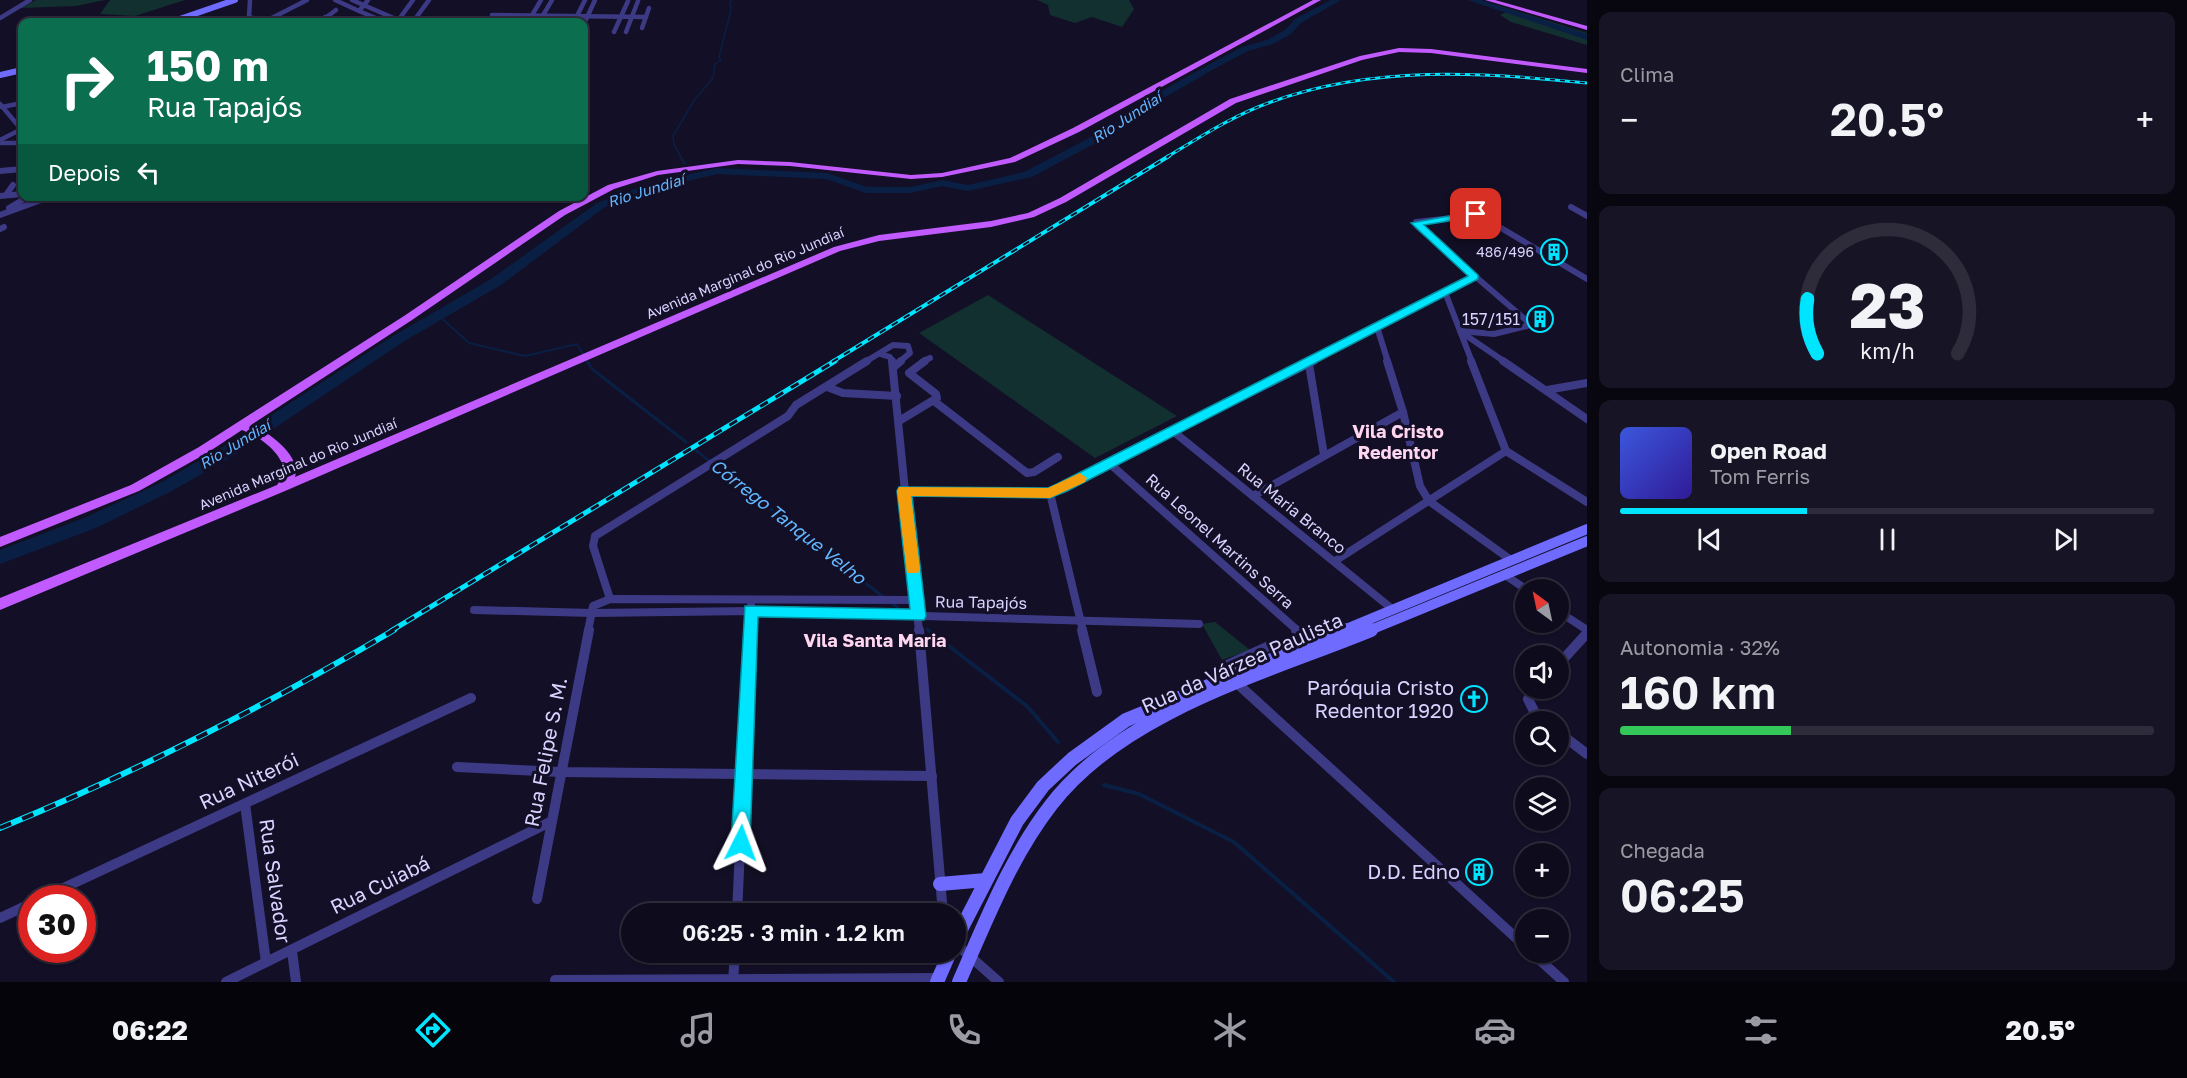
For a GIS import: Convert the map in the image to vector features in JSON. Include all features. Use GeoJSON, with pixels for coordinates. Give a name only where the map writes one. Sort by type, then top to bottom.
{"type":"FeatureCollection","features":[{"type":"Feature","properties":{"kind":"main road"},"geometry":{"type":"LineString","coordinates":[[183,18],[235,0]]}},
{"type":"Feature","properties":{"kind":"main road"},"geometry":{"type":"LineString","coordinates":[[588,199],[611,187],[657,173],[738,162],[789,164],[911,177],[938,176],[1003,162],[1033,152],[1076,130],[1318,0]]}},
{"type":"Feature","properties":{"kind":"main road"},"geometry":{"type":"LineString","coordinates":[[1488,0],[1587,28]]}},
{"type":"Feature","properties":{"kind":"main road","name":"Avenida Marginal do Rio Jundiaí"},"geometry":{"type":"LineString","coordinates":[[0,604],[281,488],[852,244],[895,235],[991,224],[1031,215],[1063,201],[1233,101],[1360,58],[1399,51],[1431,51],[1587,71]]}},
{"type":"Feature","properties":{"kind":"main road"},"geometry":{"type":"LineString","coordinates":[[0,75],[18,71]]}},
{"type":"Feature","properties":{"kind":"main road"},"geometry":{"type":"LineString","coordinates":[[0,542],[135,488],[246,426],[562,213],[585,201]]}},
{"type":"Feature","properties":{"kind":"main road"},"geometry":{"type":"LineString","coordinates":[[246,426],[264,437],[280,452],[291,467],[291,474],[281,488]]}},
{"type":"Feature","properties":{"kind":"main road","name":"Rua da Várzea Paulista"},"geometry":{"type":"LineString","coordinates":[[959,982],[1030,833],[1054,801],[1079,776],[1138,731],[1290,650],[1587,529]]}},
{"type":"Feature","properties":{"kind":"main road","name":"Rua da Várzea Paulista"},"geometry":{"type":"LineString","coordinates":[[966,919],[1026,808],[1068,762],[1126,720],[1505,575],[1587,541]]}},
{"type":"Feature","properties":{"kind":"main road"},"geometry":{"type":"LineString","coordinates":[[940,884],[986,880]]}},
{"type":"Feature","properties":{"kind":"main road"},"geometry":{"type":"LineString","coordinates":[[938,980],[945,963]]}},
{"type":"Feature","properties":{"kind":"street"},"geometry":{"type":"LineString","coordinates":[[0,18],[30,0]]}},
{"type":"Feature","properties":{"kind":"street"},"geometry":{"type":"LineString","coordinates":[[250,0],[249,16],[254,18]]}},
{"type":"Feature","properties":{"kind":"street"},"geometry":{"type":"LineString","coordinates":[[273,18],[307,0]]}},
{"type":"Feature","properties":{"kind":"street"},"geometry":{"type":"LineString","coordinates":[[335,0],[376,18]]}},
{"type":"Feature","properties":{"kind":"street"},"geometry":{"type":"LineString","coordinates":[[352,0],[391,18]]}},
{"type":"Feature","properties":{"kind":"street"},"geometry":{"type":"LineString","coordinates":[[359,11],[369,0]]}},
{"type":"Feature","properties":{"kind":"street"},"geometry":{"type":"LineString","coordinates":[[399,18],[414,0]]}},
{"type":"Feature","properties":{"kind":"street"},"geometry":{"type":"LineString","coordinates":[[416,18],[429,0]]}},
{"type":"Feature","properties":{"kind":"street"},"geometry":{"type":"LineString","coordinates":[[530,18],[541,0]]}},
{"type":"Feature","properties":{"kind":"street"},"geometry":{"type":"LineString","coordinates":[[541,18],[552,0]]}},
{"type":"Feature","properties":{"kind":"street"},"geometry":{"type":"LineString","coordinates":[[576,18],[585,0]]}},
{"type":"Feature","properties":{"kind":"street"},"geometry":{"type":"LineString","coordinates":[[588,16],[596,0]]}},
{"type":"Feature","properties":{"kind":"street"},"geometry":{"type":"LineString","coordinates":[[614,32],[628,1]]}},
{"type":"Feature","properties":{"kind":"street"},"geometry":{"type":"LineString","coordinates":[[626,32],[638,1]]}},
{"type":"Feature","properties":{"kind":"street"},"geometry":{"type":"LineString","coordinates":[[642,28],[649,8]]}},
{"type":"Feature","properties":{"kind":"street"},"geometry":{"type":"LineString","coordinates":[[326,17],[336,10]]}},
{"type":"Feature","properties":{"kind":"street"},"geometry":{"type":"LineString","coordinates":[[499,18],[502,13]]}},
{"type":"Feature","properties":{"kind":"street"},"geometry":{"type":"LineString","coordinates":[[492,15],[502,13],[646,17]]}},
{"type":"Feature","properties":{"kind":"street"},"geometry":{"type":"LineString","coordinates":[[326,17],[332,18]]}},
{"type":"Feature","properties":{"kind":"street"},"geometry":{"type":"LineString","coordinates":[[1,105],[18,103]]}},
{"type":"Feature","properties":{"kind":"street"},"geometry":{"type":"LineString","coordinates":[[1,105],[18,124]]}},
{"type":"Feature","properties":{"kind":"street"},"geometry":{"type":"LineString","coordinates":[[0,142],[18,131]]}},
{"type":"Feature","properties":{"kind":"street"},"geometry":{"type":"LineString","coordinates":[[0,142],[18,144]]}},
{"type":"Feature","properties":{"kind":"street"},"geometry":{"type":"LineString","coordinates":[[0,171],[18,169]]}},
{"type":"Feature","properties":{"kind":"street"},"geometry":{"type":"LineString","coordinates":[[3,196],[13,185]]}},
{"type":"Feature","properties":{"kind":"street"},"geometry":{"type":"LineString","coordinates":[[3,196],[18,194]]}},
{"type":"Feature","properties":{"kind":"street"},"geometry":{"type":"LineString","coordinates":[[0,213],[20,201]]}},
{"type":"Feature","properties":{"kind":"street"},"geometry":{"type":"LineString","coordinates":[[0,213],[21,209],[40,201]]}},
{"type":"Feature","properties":{"kind":"street"},"geometry":{"type":"LineString","coordinates":[[1571,207],[1587,216]]}},
{"type":"Feature","properties":{"kind":"street"},"geometry":{"type":"LineString","coordinates":[[1460,331],[1477,335],[1497,333],[1527,326],[1527,321],[1474,277],[1416,223],[1469,214],[1479,215],[1586,277]]}},
{"type":"Feature","properties":{"kind":"street"},"geometry":{"type":"LineString","coordinates":[[904,491],[1050,493],[1309,364],[1474,277]]}},
{"type":"Feature","properties":{"kind":"street"},"geometry":{"type":"LineString","coordinates":[[1445,292],[1506,451],[1587,502]]}},
{"type":"Feature","properties":{"kind":"street"},"geometry":{"type":"LineString","coordinates":[[1377,327],[1403,412],[1420,486],[1429,501],[1511,560]]}},
{"type":"Feature","properties":{"kind":"street"},"geometry":{"type":"LineString","coordinates":[[1460,331],[1587,418]]}},
{"type":"Feature","properties":{"kind":"street"},"geometry":{"type":"LineString","coordinates":[[592,613],[597,602],[610,599],[593,546],[596,536],[788,416],[796,405],[898,344],[908,346],[910,353],[894,367]]}},
{"type":"Feature","properties":{"kind":"street"},"geometry":{"type":"LineString","coordinates":[[880,354],[890,357],[894,367],[942,903]]}},
{"type":"Feature","properties":{"kind":"street"},"geometry":{"type":"LineString","coordinates":[[898,416],[912,413],[934,401],[937,395],[909,371],[930,358]]}},
{"type":"Feature","properties":{"kind":"street"},"geometry":{"type":"LineString","coordinates":[[1309,364],[1324,455]]}},
{"type":"Feature","properties":{"kind":"street"},"geometry":{"type":"LineString","coordinates":[[1546,390],[1587,383]]}},
{"type":"Feature","properties":{"kind":"street"},"geometry":{"type":"LineString","coordinates":[[827,387],[843,393],[897,396]]}},
{"type":"Feature","properties":{"kind":"street"},"geometry":{"type":"LineString","coordinates":[[934,401],[1027,473],[1034,472],[1058,457]]}},
{"type":"Feature","properties":{"kind":"street"},"geometry":{"type":"LineString","coordinates":[[1253,496],[1403,412]]}},
{"type":"Feature","properties":{"kind":"street","name":"Rua Maria Branco"},"geometry":{"type":"LineString","coordinates":[[1174,432],[1391,608]]}},
{"type":"Feature","properties":{"kind":"street"},"geometry":{"type":"LineString","coordinates":[[1335,561],[1506,451]]}},
{"type":"Feature","properties":{"kind":"street","name":"Rua Leonel Martins Serra"},"geometry":{"type":"LineString","coordinates":[[1109,463],[1310,642]]}},
{"type":"Feature","properties":{"kind":"street"},"geometry":{"type":"LineString","coordinates":[[1050,493],[1097,692]]}},
{"type":"Feature","properties":{"kind":"street"},"geometry":{"type":"LineString","coordinates":[[1505,575],[1515,582]]}},
{"type":"Feature","properties":{"kind":"street"},"geometry":{"type":"LineString","coordinates":[[738,903],[752,598]]}},
{"type":"Feature","properties":{"kind":"street","name":"Rua Tapajós"},"geometry":{"type":"LineString","coordinates":[[610,599],[916,600]]}},
{"type":"Feature","properties":{"kind":"street"},"geometry":{"type":"LineString","coordinates":[[836,600],[836,613]]}},
{"type":"Feature","properties":{"kind":"street","name":"Rua Tapajós"},"geometry":{"type":"LineString","coordinates":[[474,610],[592,613],[751,610],[918,616],[1081,618],[1199,624]]}},
{"type":"Feature","properties":{"kind":"street","name":"Rua Felipe S. M."},"geometry":{"type":"LineString","coordinates":[[537,899],[592,613]]}},
{"type":"Feature","properties":{"kind":"street"},"geometry":{"type":"LineString","coordinates":[[1569,619],[1587,631],[1569,652]]}},
{"type":"Feature","properties":{"kind":"street"},"geometry":{"type":"LineString","coordinates":[[1233,680],[1515,937]]}},
{"type":"Feature","properties":{"kind":"street","name":"Rua Niterói"},"geometry":{"type":"LineString","coordinates":[[70,885],[471,698]]}},
{"type":"Feature","properties":{"kind":"street"},"geometry":{"type":"LineString","coordinates":[[1569,740],[1587,754]]}},
{"type":"Feature","properties":{"kind":"street"},"geometry":{"type":"LineString","coordinates":[[457,767],[560,772],[932,776]]}},
{"type":"Feature","properties":{"kind":"street","name":"Rua Salvador"},"geometry":{"type":"LineString","coordinates":[[245,804],[266,962]]}},
{"type":"Feature","properties":{"kind":"street","name":"Rua Cuiabá"},"geometry":{"type":"LineString","coordinates":[[226,982],[550,822]]}},
{"type":"Feature","properties":{"kind":"street"},"geometry":{"type":"LineString","coordinates":[[0,918],[18,910]]}},
{"type":"Feature","properties":{"kind":"street","name":"Rua Salvador"},"geometry":{"type":"LineString","coordinates":[[292,951],[296,982]]}},
{"type":"Feature","properties":{"kind":"street"},"geometry":{"type":"LineString","coordinates":[[966,952],[999,982]]}},
{"type":"Feature","properties":{"kind":"street"},"geometry":{"type":"LineString","coordinates":[[733,981],[734,963]]}},
{"type":"Feature","properties":{"kind":"street"},"geometry":{"type":"LineString","coordinates":[[1543,963],[1564,982]]}},
{"type":"Feature","properties":{"kind":"street"},"geometry":{"type":"LineString","coordinates":[[555,980],[938,980]]}},
{"type":"Feature","properties":{"kind":"green space"},"geometry":{"type":"Polygon","coordinates":[[[36,0],[105,0],[76,6],[21,8],[36,0]]]}},
{"type":"Feature","properties":{"kind":"green space"},"geometry":{"type":"Polygon","coordinates":[[[110,0],[185,0],[135,16],[100,14],[110,0]]]}},
{"type":"Feature","properties":{"kind":"green space"},"geometry":{"type":"Polygon","coordinates":[[[1037,0],[1129,0],[1134,9],[1122,27],[1092,17],[1075,23],[1050,15],[1048,5],[1037,0]]]}},
{"type":"Feature","properties":{"kind":"green space"},"geometry":{"type":"Polygon","coordinates":[[[1494,4],[1587,33],[1587,45],[1511,22],[1500,15],[1506,12],[1492,7],[1494,4]]]}},
{"type":"Feature","properties":{"kind":"green space"},"geometry":{"type":"Polygon","coordinates":[[[988,295],[1177,416],[1095,458],[919,333],[988,295]]]}},
{"type":"Feature","properties":{"kind":"green space"},"geometry":{"type":"Polygon","coordinates":[[[1215,622],[1250,650],[1222,660],[1202,624],[1215,622]]]}},
{"type":"Feature","properties":{"kind":"waterway"},"geometry":{"type":"LineString","coordinates":[[681,157],[674,145],[673,136],[695,99],[713,78],[715,64],[721,60],[719,57],[731,10],[730,2],[733,0]]}},
{"type":"Feature","properties":{"kind":"waterway","name":"Rio Jundiaí"},"geometry":{"type":"LineString","coordinates":[[0,557],[90,523],[166,487],[227,452],[398,339],[496,282],[601,205],[655,185],[717,171],[827,176],[866,190],[911,190],[942,183],[968,188],[1028,175],[1118,127],[1151,101],[1211,67],[1245,49],[1270,42],[1288,32],[1298,21],[1337,0]]}},
{"type":"Feature","properties":{"kind":"waterway","name":"Rio Jundiaí"},"geometry":{"type":"LineString","coordinates":[[1472,0],[1587,37]]}},
{"type":"Feature","properties":{"kind":"waterway"},"geometry":{"type":"LineString","coordinates":[[680,156],[685,164]]}},
{"type":"Feature","properties":{"kind":"waterway","name":"Rio Jundiaí"},"geometry":{"type":"LineString","coordinates":[[679,178],[682,174]]}},
{"type":"Feature","properties":{"kind":"waterway","name":"Córrego Tanque Velho"},"geometry":{"type":"LineString","coordinates":[[437,314],[469,343],[525,356],[577,344],[588,362]]}},
{"type":"Feature","properties":{"kind":"waterway","name":"Córrego Tanque Velho"},"geometry":{"type":"LineString","coordinates":[[587,361],[592,369],[686,442]]}},
{"type":"Feature","properties":{"kind":"waterway","name":"Córrego Tanque Velho"},"geometry":{"type":"LineString","coordinates":[[693,448],[882,596]]}},
{"type":"Feature","properties":{"kind":"waterway","name":"Córrego Tanque Velho"},"geometry":{"type":"LineString","coordinates":[[893,604],[904,612]]}},
{"type":"Feature","properties":{"kind":"waterway","name":"Córrego Tanque Velho"},"geometry":{"type":"LineString","coordinates":[[928,630],[1028,707],[1058,742]]}},
{"type":"Feature","properties":{"kind":"waterway","name":"Córrego Tanque Velho"},"geometry":{"type":"LineString","coordinates":[[1104,785],[1139,794],[1234,842],[1394,982]]}},
{"type":"Feature","properties":{"kind":"railway"},"geometry":{"type":"LineString","coordinates":[[1167,157],[1257,107],[1310,90],[1348,82],[1428,74],[1467,74],[1587,83]]}},
{"type":"Feature","properties":{"kind":"railway"},"geometry":{"type":"LineString","coordinates":[[832,362],[1169,156]]}},
{"type":"Feature","properties":{"kind":"railway"},"geometry":{"type":"LineString","coordinates":[[391,631],[835,361]]}},
{"type":"Feature","properties":{"kind":"railway"},"geometry":{"type":"LineString","coordinates":[[0,828],[102,784],[201,736],[298,685],[394,630]]}},
{"type":"Feature","properties":{"kind":"slow traffic"},"geometry":{"type":"LineString","coordinates":[[913,569],[904,491],[1050,493],[1080,478]]}},
{"type":"Feature","properties":{"kind":"place","name":"486/496"},"geometry":{"type":"Point","coordinates":[1554,252]}},
{"type":"Feature","properties":{"kind":"place","name":"157/151"},"geometry":{"type":"Point","coordinates":[1540,319]}},
{"type":"Feature","properties":{"kind":"place","name":"Paróquia Cristo Redentor 1920"},"geometry":{"type":"Point","coordinates":[1474,699]}},
{"type":"Feature","properties":{"kind":"place","name":"D.D. Edno"},"geometry":{"type":"Point","coordinates":[1479,872]}},
{"type":"Feature","properties":{"kind":"district","name":"Vila Cristo Redentor"},"geometry":{"type":"Point","coordinates":[1398,442]}},
{"type":"Feature","properties":{"kind":"district","name":"Vila Santa Maria"},"geometry":{"type":"Point","coordinates":[875,641]}},
{"type":"Feature","properties":{"kind":"route"},"geometry":{"type":"LineString","coordinates":[[741,843],[751,610],[918,616],[904,491],[1050,493],[1062,488],[1272,383],[1474,277],[1417,226],[1416,222],[1476,214]]}}]}
